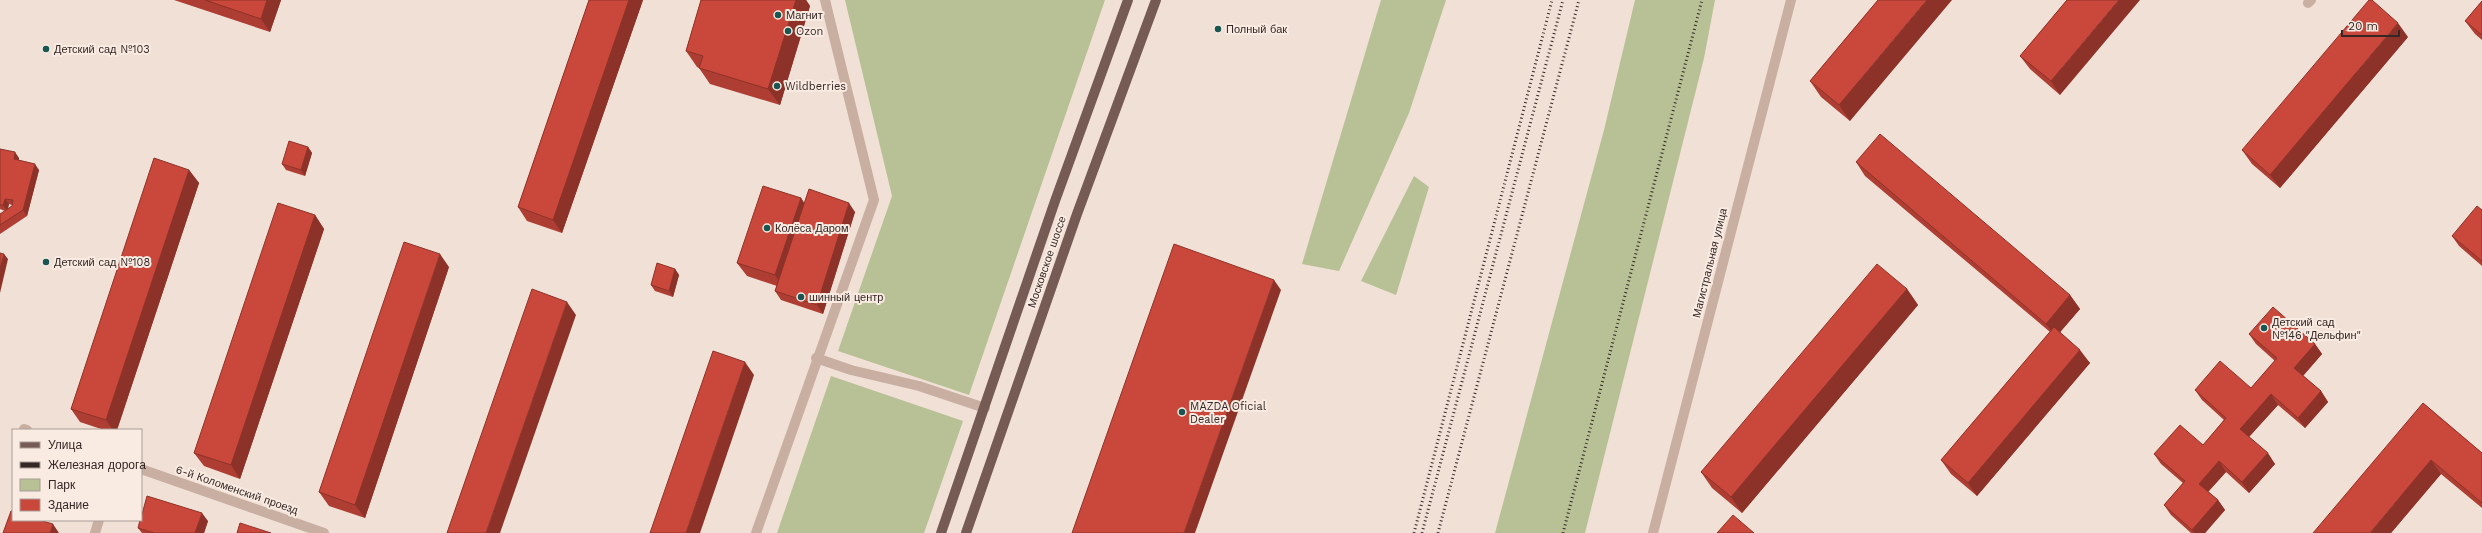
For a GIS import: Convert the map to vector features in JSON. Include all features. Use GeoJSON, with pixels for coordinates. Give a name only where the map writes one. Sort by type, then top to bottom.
{"type":"FeatureCollection","features":[{"type":"Feature","properties":{"kind":"main road","name":"Московское шоссе"},"geometry":{"type":"LineString","coordinates":[[942,533],[1055,201],[1128,0]]}},
{"type":"Feature","properties":{"kind":"main road","name":"Московское шоссе"},"geometry":{"type":"LineString","coordinates":[[966,533],[1077,214],[1156,0]]}},
{"type":"Feature","properties":{"kind":"street"},"geometry":{"type":"LineString","coordinates":[[756,533],[816,358],[874,200],[825,0]]}},
{"type":"Feature","properties":{"kind":"street","name":"Магистральная улица"},"geometry":{"type":"LineString","coordinates":[[1653,533],[1791,0]]}},
{"type":"Feature","properties":{"kind":"street"},"geometry":{"type":"LineString","coordinates":[[816,358],[851,370],[919,386],[985,408]]}},
{"type":"Feature","properties":{"kind":"street","name":"6-й Коломенский проезд"},"geometry":{"type":"LineString","coordinates":[[142,469],[324,533]]}},
{"type":"Feature","properties":{"kind":"street"},"geometry":{"type":"LineString","coordinates":[[95,533],[99,521]]}},
{"type":"Feature","properties":{"kind":"green space"},"geometry":{"type":"Polygon","coordinates":[[[845,0],[1105,0],[969,395],[838,351],[892,196],[845,0]]]}},
{"type":"Feature","properties":{"kind":"green space"},"geometry":{"type":"Polygon","coordinates":[[[1381,0],[1446,0],[1409,113],[1339,271],[1302,264],[1381,0]]]}},
{"type":"Feature","properties":{"kind":"green space"},"geometry":{"type":"Polygon","coordinates":[[[1635,0],[1715,0],[1704,58],[1585,533],[1495,533],[1604,130],[1635,0]]]}},
{"type":"Feature","properties":{"kind":"green space"},"geometry":{"type":"Polygon","coordinates":[[[1414,176],[1429,187],[1396,295],[1361,281],[1414,176]]]}},
{"type":"Feature","properties":{"kind":"green space"},"geometry":{"type":"Polygon","coordinates":[[[831,376],[963,421],[924,533],[777,533],[831,376]]]}},
{"type":"Feature","properties":{"kind":"building"},"geometry":{"type":"Polygon","coordinates":[[[205,0],[267,0],[261,19],[205,0]]]}},
{"type":"Feature","properties":{"kind":"building"},"geometry":{"type":"Polygon","coordinates":[[[589,0],[629,0],[553,220],[518,207],[589,0]]]}},
{"type":"Feature","properties":{"kind":"building"},"geometry":{"type":"Polygon","coordinates":[[[701,0],[796,0],[768,89],[699,68],[703,56],[686,51],[701,0]]]}},
{"type":"Feature","properties":{"kind":"building"},"geometry":{"type":"Polygon","coordinates":[[[1878,0],[1927,0],[1839,105],[1810,81],[1878,0]]]}},
{"type":"Feature","properties":{"kind":"building"},"geometry":{"type":"Polygon","coordinates":[[[2067,0],[2119,0],[2051,81],[2020,56],[2067,0]]]}},
{"type":"Feature","properties":{"kind":"building"},"geometry":{"type":"Polygon","coordinates":[[[2369,0],[2372,0],[2398,23],[2270,175],[2242,150],[2369,0]]]}},
{"type":"Feature","properties":{"kind":"building"},"geometry":{"type":"Polygon","coordinates":[[[2482,1],[2482,35],[2465,21],[2482,1]]]}},
{"type":"Feature","properties":{"kind":"building"},"geometry":{"type":"Polygon","coordinates":[[[1880,134],[2070,295],[2046,324],[1856,162],[1880,134]]]}},
{"type":"Feature","properties":{"kind":"building"},"geometry":{"type":"Polygon","coordinates":[[[289,141],[308,147],[301,170],[282,164],[289,141]]]}},
{"type":"Feature","properties":{"kind":"building"},"geometry":{"type":"Polygon","coordinates":[[[0,149],[15,152],[14,159],[35,164],[23,210],[0,225],[0,214],[12,206],[13,200],[5,199],[3,205],[0,205],[0,149]]]}},
{"type":"Feature","properties":{"kind":"building"},"geometry":{"type":"Polygon","coordinates":[[[154,158],[189,170],[106,420],[71,409],[154,158]]]}},
{"type":"Feature","properties":{"kind":"building"},"geometry":{"type":"Polygon","coordinates":[[[763,186],[801,198],[775,275],[737,263],[763,186]]]}},
{"type":"Feature","properties":{"kind":"building"},"geometry":{"type":"Polygon","coordinates":[[[809,189],[849,203],[817,305],[775,291],[809,189]]]}},
{"type":"Feature","properties":{"kind":"building"},"geometry":{"type":"Polygon","coordinates":[[[278,203],[315,215],[231,465],[194,453],[278,203]]]}},
{"type":"Feature","properties":{"kind":"building"},"geometry":{"type":"Polygon","coordinates":[[[2477,206],[2482,210],[2482,261],[2452,236],[2477,206]]]}},
{"type":"Feature","properties":{"kind":"building"},"geometry":{"type":"Polygon","coordinates":[[[404,242],[440,254],[355,505],[319,492],[404,242]]]}},
{"type":"Feature","properties":{"kind":"building","name":"MAZDA Oficial Dealer"},"geometry":{"type":"Polygon","coordinates":[[[1174,244],[1274,280],[1184,533],[1072,533],[1174,244]]]}},
{"type":"Feature","properties":{"kind":"building"},"geometry":{"type":"Polygon","coordinates":[[[0,253],[4,254],[0,269],[0,253]]]}},
{"type":"Feature","properties":{"kind":"building"},"geometry":{"type":"Polygon","coordinates":[[[657,263],[675,269],[669,291],[651,285],[657,263]]]}},
{"type":"Feature","properties":{"kind":"building"},"geometry":{"type":"Polygon","coordinates":[[[1877,264],[1907,289],[1731,497],[1701,472],[1877,264]]]}},
{"type":"Feature","properties":{"kind":"building"},"geometry":{"type":"Polygon","coordinates":[[[532,289],[567,302],[486,533],[447,533],[532,289]]]}},
{"type":"Feature","properties":{"kind":"building"},"geometry":{"type":"Polygon","coordinates":[[[2273,307],[2315,344],[2294,368],[2321,391],[2298,418],[2271,394],[2240,429],[2268,453],[2242,482],[2219,461],[2199,484],[2218,500],[2192,530],[2164,505],[2185,481],[2154,454],[2180,425],[2203,445],[2226,418],[2195,390],[2220,361],[2251,388],[2277,358],[2249,334],[2273,307]]]}},
{"type":"Feature","properties":{"kind":"building"},"geometry":{"type":"Polygon","coordinates":[[[2054,327],[2080,350],[1968,483],[1941,460],[2054,327]]]}},
{"type":"Feature","properties":{"kind":"building"},"geometry":{"type":"Polygon","coordinates":[[[713,351],[745,362],[686,533],[650,533],[713,351]]]}},
{"type":"Feature","properties":{"kind":"building"},"geometry":{"type":"Polygon","coordinates":[[[2423,403],[2482,453],[2482,503],[2431,460],[2370,533],[2313,533],[2423,403]]]}},
{"type":"Feature","properties":{"kind":"building"},"geometry":{"type":"Polygon","coordinates":[[[147,496],[202,513],[195,533],[154,533],[138,528],[140,521],[142,521],[142,514],[147,496]]]}},
{"type":"Feature","properties":{"kind":"building"},"geometry":{"type":"Polygon","coordinates":[[[11,511],[12,521],[42,521],[53,524],[50,533],[3,533],[11,511]]]}},
{"type":"Feature","properties":{"kind":"building"},"geometry":{"type":"Polygon","coordinates":[[[1733,515],[1754,533],[1717,533],[1733,515]]]}},
{"type":"Feature","properties":{"kind":"building"},"geometry":{"type":"Polygon","coordinates":[[[240,523],[271,533],[237,533],[240,523]]]}},
{"type":"Feature","properties":{"kind":"railway"},"geometry":{"type":"LineString","coordinates":[[1414,533],[1552,0]]}},
{"type":"Feature","properties":{"kind":"railway"},"geometry":{"type":"LineString","coordinates":[[1422,533],[1563,0]]}},
{"type":"Feature","properties":{"kind":"railway"},"geometry":{"type":"LineString","coordinates":[[1438,533],[1579,0]]}},
{"type":"Feature","properties":{"kind":"railway"},"geometry":{"type":"LineString","coordinates":[[1563,533],[1702,0]]}},
{"type":"Feature","properties":{"kind":"place","name":"Магнит"},"geometry":{"type":"Point","coordinates":[778,15]}},
{"type":"Feature","properties":{"kind":"place","name":"Полный бак"},"geometry":{"type":"Point","coordinates":[1218,29]}},
{"type":"Feature","properties":{"kind":"place","name":"Ozon"},"geometry":{"type":"Point","coordinates":[788,31]}},
{"type":"Feature","properties":{"kind":"place","name":"Детский сад №103"},"geometry":{"type":"Point","coordinates":[46,49]}},
{"type":"Feature","properties":{"kind":"place","name":"Wildberries"},"geometry":{"type":"Point","coordinates":[777,86]}},
{"type":"Feature","properties":{"kind":"place","name":"Колёса Даром"},"geometry":{"type":"Point","coordinates":[767,228]}},
{"type":"Feature","properties":{"kind":"place","name":"Детский сад №108"},"geometry":{"type":"Point","coordinates":[46,262]}},
{"type":"Feature","properties":{"kind":"place","name":"шинный центр"},"geometry":{"type":"Point","coordinates":[801,297]}},
{"type":"Feature","properties":{"kind":"place","name":"Детский сад №146 \"Дельфин\""},"geometry":{"type":"Point","coordinates":[2264,328]}},
{"type":"Feature","properties":{"kind":"place","name":"MAZDA Oficial Dealer"},"geometry":{"type":"Point","coordinates":[1182,412]}}]}
